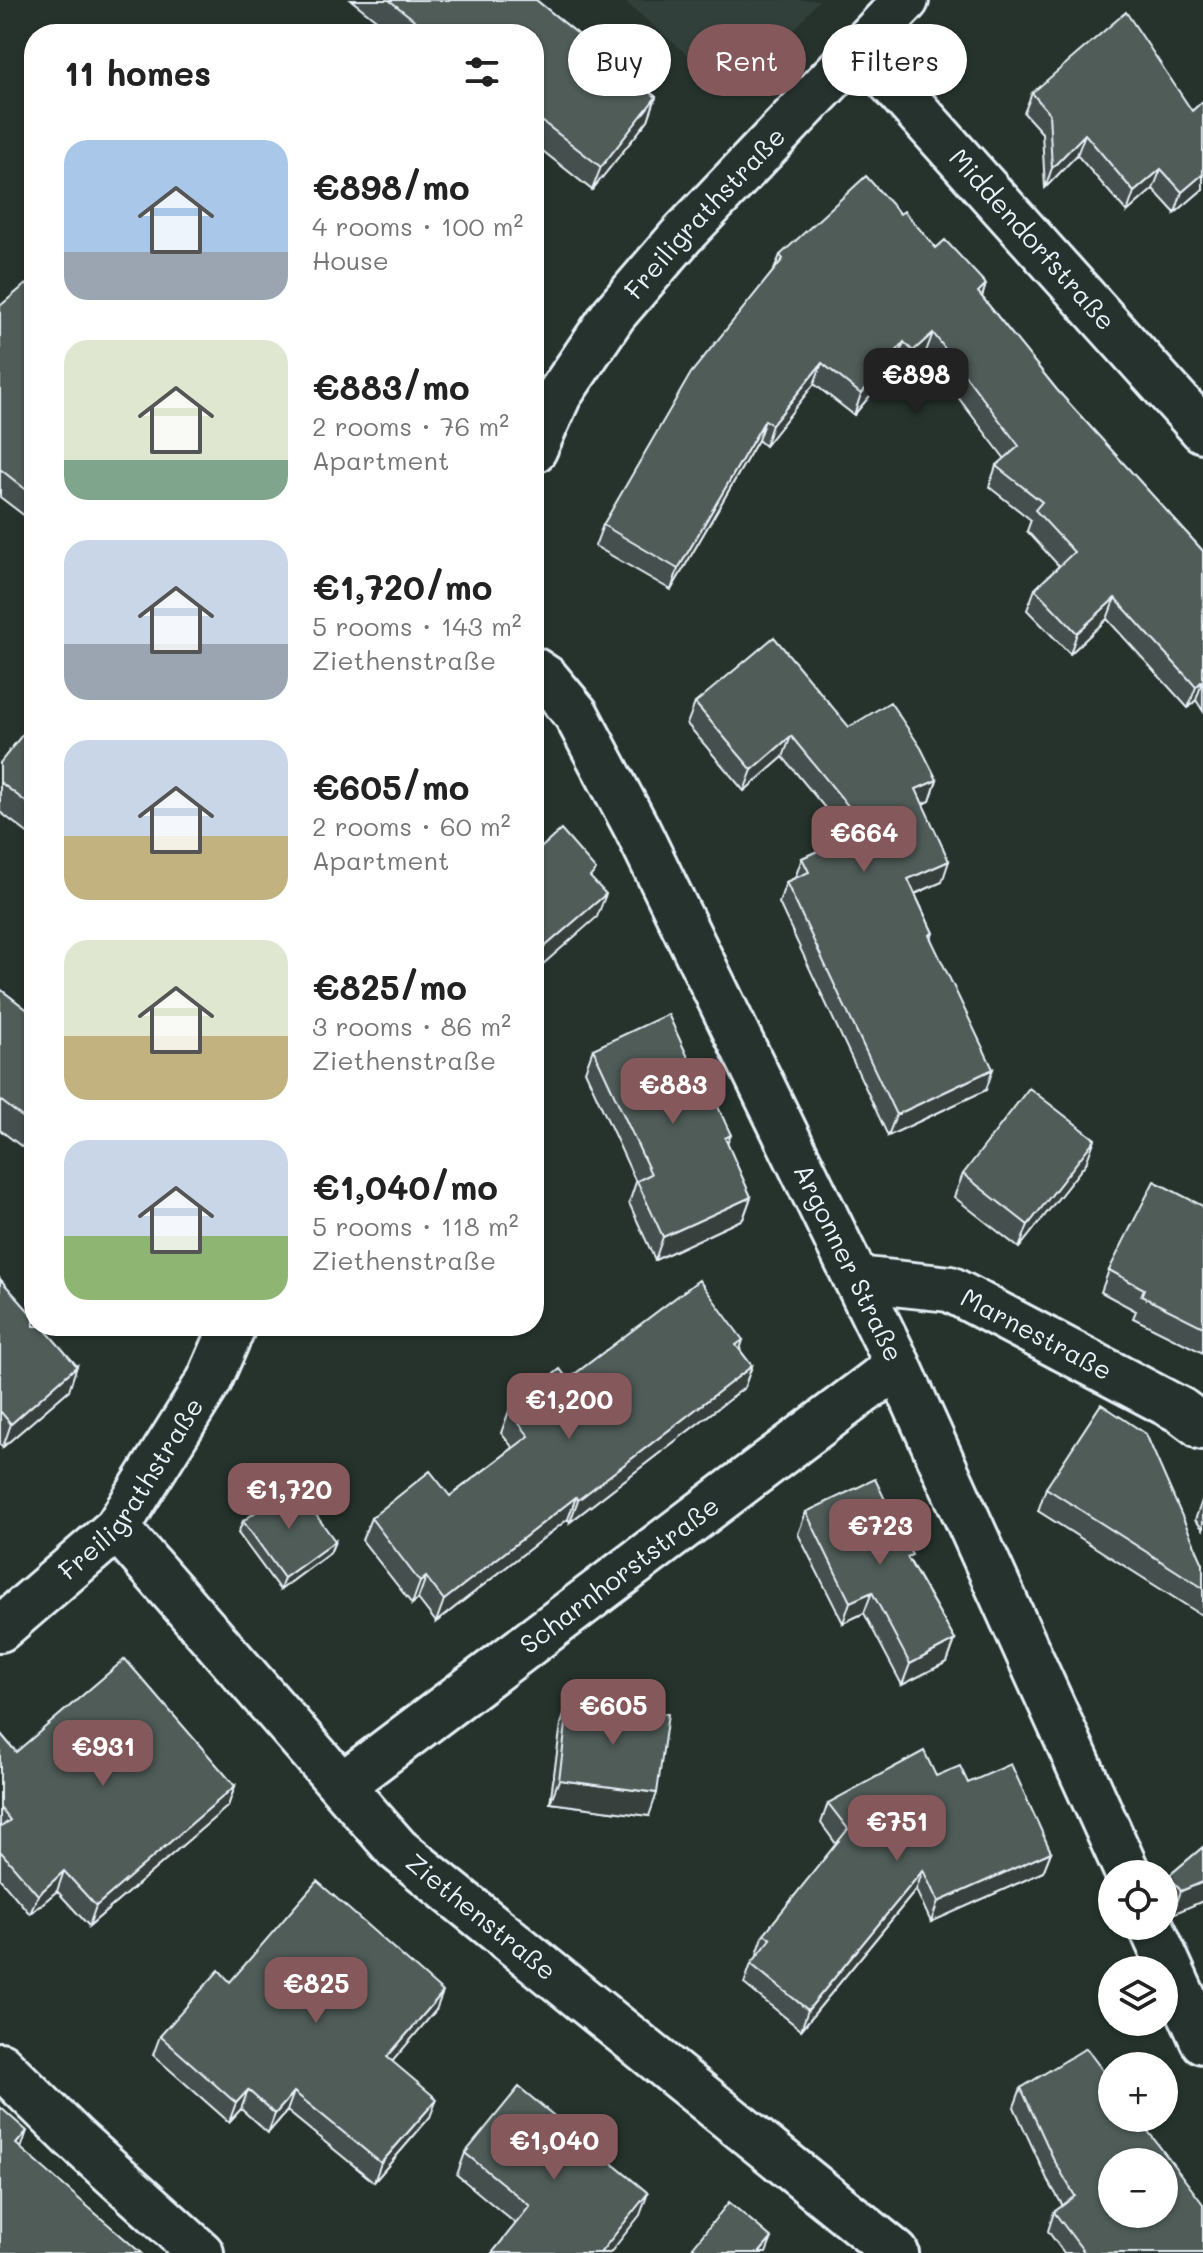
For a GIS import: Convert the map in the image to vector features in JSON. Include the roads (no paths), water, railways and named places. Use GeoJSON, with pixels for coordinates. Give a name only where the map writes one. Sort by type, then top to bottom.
{"type":"FeatureCollection","features":[{"type":"Feature","properties":{"kind":"street","name":"Freiligrathstraße"},"geometry":{"type":"LineString","coordinates":[[884,24],[906,0]]}},
{"type":"Feature","properties":{"kind":"street","name":"Freiligrathstraße"},"geometry":{"type":"LineString","coordinates":[[544,428],[559,395],[614,314],[683,234],[822,90]]}},
{"type":"Feature","properties":{"kind":"street","name":"Middendorfstraße"},"geometry":{"type":"LineString","coordinates":[[903,96],[1203,430]]}},
{"type":"Feature","properties":{"kind":"street","name":"Argonner Straße"},"geometry":{"type":"LineString","coordinates":[[544,677],[576,714],[637,829],[898,1365],[1122,1860]]}},
{"type":"Feature","properties":{"kind":"street","name":"Marnestraße"},"geometry":{"type":"LineString","coordinates":[[856,1279],[950,1289],[1180,1410],[1203,1427]]}},
{"type":"Feature","properties":{"kind":"street","name":"Freiligrathstraße"},"geometry":{"type":"LineString","coordinates":[[0,1629],[117,1528],[209,1381],[229,1336]]}},
{"type":"Feature","properties":{"kind":"street","name":"Scharnhorststraße"},"geometry":{"type":"LineString","coordinates":[[342,1785],[898,1365]]}},
{"type":"Feature","properties":{"kind":"street","name":"Ziethenstraße"},"geometry":{"type":"LineString","coordinates":[[117,1528],[397,1849],[896,2253]]}},
{"type":"Feature","properties":{"kind":"street"},"geometry":{"type":"LineString","coordinates":[[1157,1940],[1203,2041]]}},
{"type":"Feature","properties":{"kind":"street"},"geometry":{"type":"LineString","coordinates":[[0,2065],[74,2138],[201,2253]]}}]}
